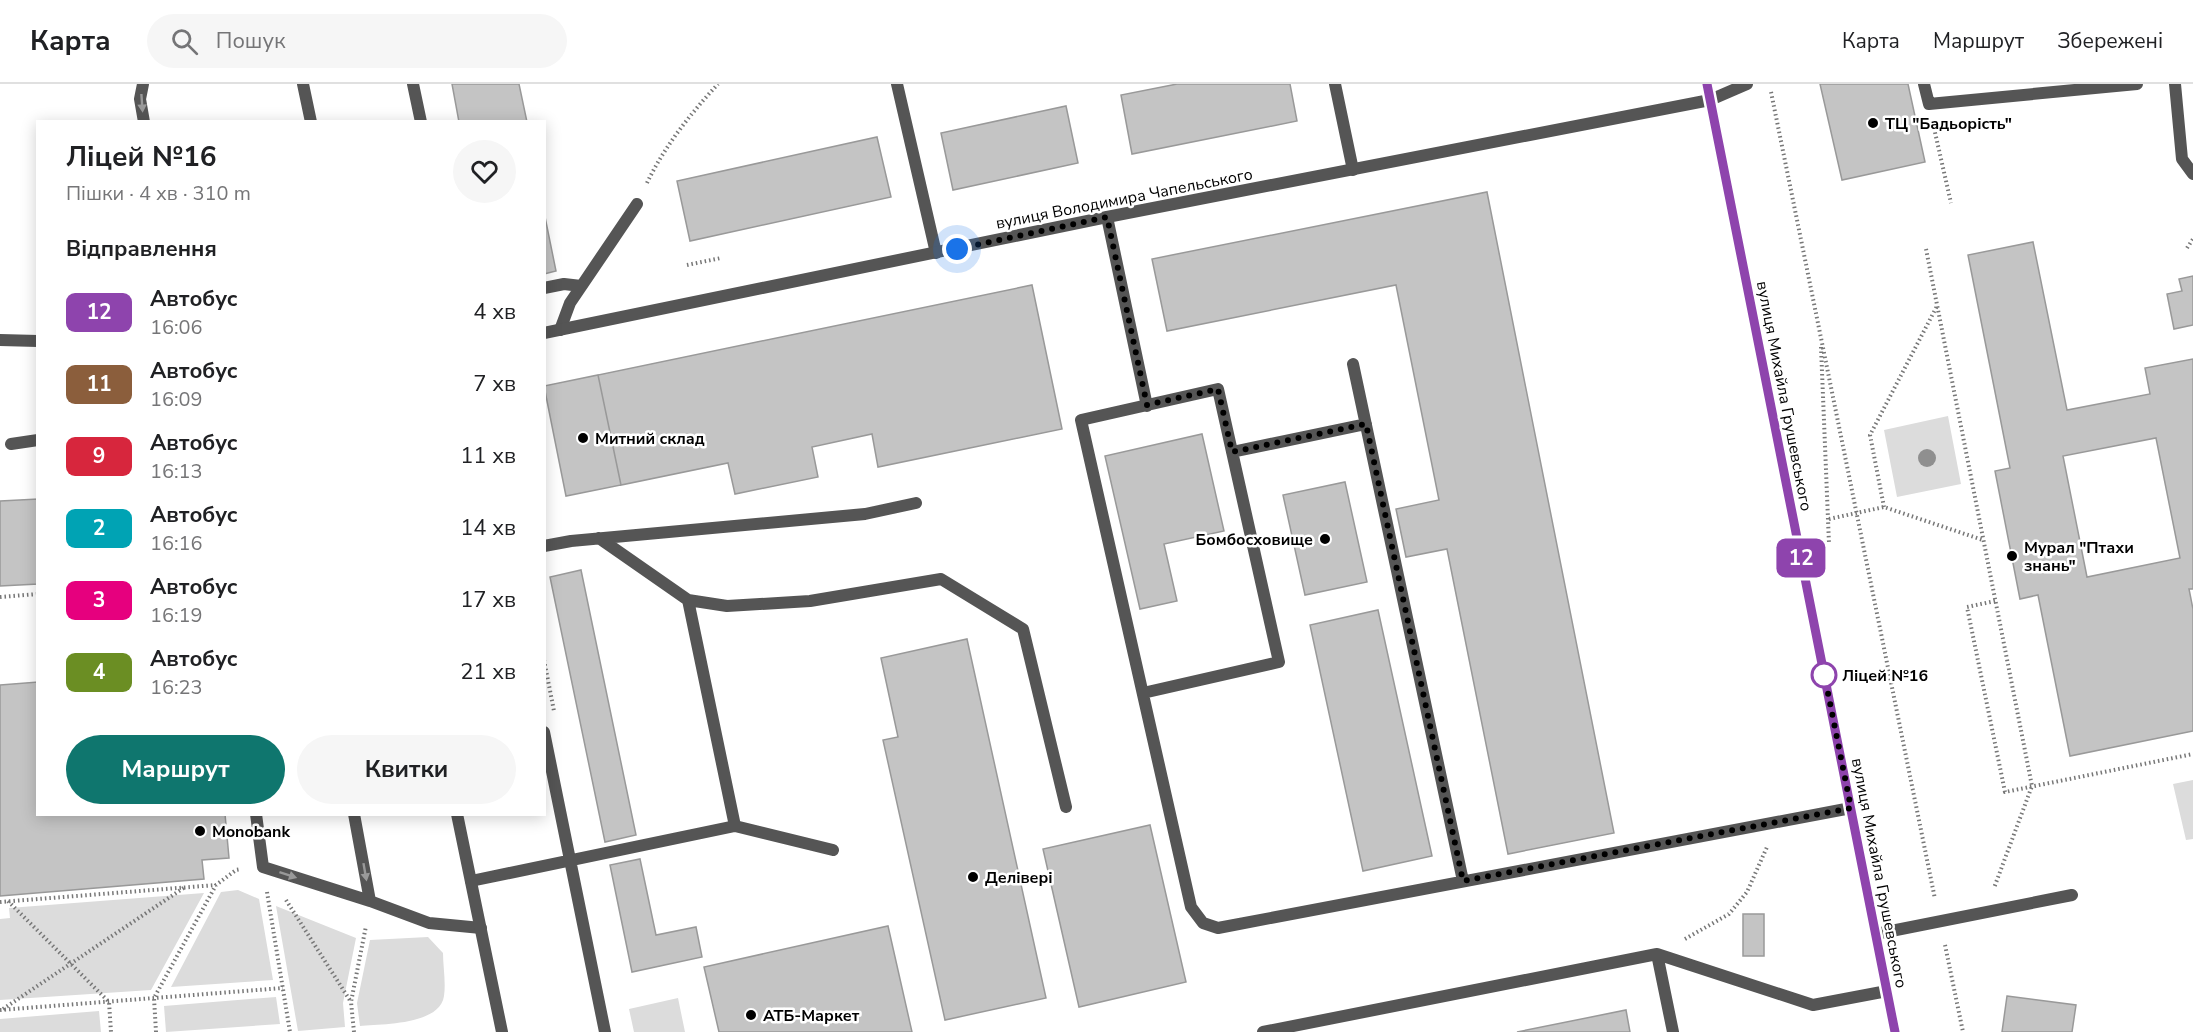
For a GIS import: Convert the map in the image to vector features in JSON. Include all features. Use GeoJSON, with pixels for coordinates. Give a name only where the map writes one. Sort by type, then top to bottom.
{"type":"FeatureCollection","features":[{"type":"Feature","properties":{"kind":"street"},"geometry":{"type":"LineString","coordinates":[[143,84],[140,99],[144,120]]}},
{"type":"Feature","properties":{"kind":"street"},"geometry":{"type":"LineString","coordinates":[[303,84],[311,120]]}},
{"type":"Feature","properties":{"kind":"street"},"geometry":{"type":"LineString","coordinates":[[413,84],[421,120]]}},
{"type":"Feature","properties":{"kind":"street"},"geometry":{"type":"LineString","coordinates":[[897,84],[936,253]]}},
{"type":"Feature","properties":{"kind":"street"},"geometry":{"type":"LineString","coordinates":[[1335,84],[1353,170]]}},
{"type":"Feature","properties":{"kind":"street","name":"вулиця Михайла Грушевського"},"geometry":{"type":"LineString","coordinates":[[1707,84],[1895,1032]]}},
{"type":"Feature","properties":{"kind":"street","name":"вулиця Володимира Чапельського"},"geometry":{"type":"LineString","coordinates":[[546,333],[1107,217],[1710,100],[1747,84]]}},
{"type":"Feature","properties":{"kind":"street"},"geometry":{"type":"LineString","coordinates":[[1924,84],[1929,104],[2138,84]]}},
{"type":"Feature","properties":{"kind":"street"},"geometry":{"type":"LineString","coordinates":[[2175,84],[2182,159],[2193,174]]}},
{"type":"Feature","properties":{"kind":"street"},"geometry":{"type":"LineString","coordinates":[[560,330],[570,303],[636,204]]}},
{"type":"Feature","properties":{"kind":"street"},"geometry":{"type":"LineString","coordinates":[[1107,217],[1147,405]]}},
{"type":"Feature","properties":{"kind":"street"},"geometry":{"type":"LineString","coordinates":[[546,288],[564,284],[581,286]]}},
{"type":"Feature","properties":{"kind":"street"},"geometry":{"type":"LineString","coordinates":[[0,340],[36,340]]}},
{"type":"Feature","properties":{"kind":"street"},"geometry":{"type":"LineString","coordinates":[[1353,364],[1463,881]]}},
{"type":"Feature","properties":{"kind":"street"},"geometry":{"type":"LineString","coordinates":[[1143,693],[1279,662],[1218,389],[1081,420],[1191,907],[1203,923],[1218,928],[1851,808]]}},
{"type":"Feature","properties":{"kind":"street"},"geometry":{"type":"LineString","coordinates":[[1232,452],[1366,424]]}},
{"type":"Feature","properties":{"kind":"street"},"geometry":{"type":"LineString","coordinates":[[11,444],[36,440]]}},
{"type":"Feature","properties":{"kind":"street"},"geometry":{"type":"LineString","coordinates":[[546,546],[600,538],[865,514],[916,502]]}},
{"type":"Feature","properties":{"kind":"street"},"geometry":{"type":"LineString","coordinates":[[600,538],[688,600],[727,606],[810,601],[941,579],[1023,629],[1066,807]]}},
{"type":"Feature","properties":{"kind":"street"},"geometry":{"type":"LineString","coordinates":[[688,600],[735,826]]}},
{"type":"Feature","properties":{"kind":"street"},"geometry":{"type":"LineString","coordinates":[[546,742],[604,1032]]}},
{"type":"Feature","properties":{"kind":"street"},"geometry":{"type":"LineString","coordinates":[[256,816],[263,867],[370,901],[429,923],[481,928]]}},
{"type":"Feature","properties":{"kind":"street"},"geometry":{"type":"LineString","coordinates":[[354,816],[370,901]]}},
{"type":"Feature","properties":{"kind":"street"},"geometry":{"type":"LineString","coordinates":[[457,816],[502,1032]]}},
{"type":"Feature","properties":{"kind":"street"},"geometry":{"type":"LineString","coordinates":[[471,881],[735,826],[833,850]]}},
{"type":"Feature","properties":{"kind":"street"},"geometry":{"type":"LineString","coordinates":[[1876,934],[2072,895]]}},
{"type":"Feature","properties":{"kind":"street"},"geometry":{"type":"LineString","coordinates":[[1657,954],[1673,1032]]}},
{"type":"Feature","properties":{"kind":"street"},"geometry":{"type":"LineString","coordinates":[[1263,1032],[1657,954],[1813,1005],[1887,991]]}},
{"type":"Feature","properties":{"kind":"path"},"geometry":{"type":"LineString","coordinates":[[636,204],[653,170],[701,102],[718,84]]}},
{"type":"Feature","properties":{"kind":"path"},"geometry":{"type":"LineString","coordinates":[[1769,84],[1963,1032]]}},
{"type":"Feature","properties":{"kind":"path"},"geometry":{"type":"LineString","coordinates":[[1929,104],[1951,203]]}},
{"type":"Feature","properties":{"kind":"path"},"geometry":{"type":"LineString","coordinates":[[2187,248],[2193,239]]}},
{"type":"Feature","properties":{"kind":"path"},"geometry":{"type":"LineString","coordinates":[[1926,249],[2032,786],[1985,912]]}},
{"type":"Feature","properties":{"kind":"path"},"geometry":{"type":"LineString","coordinates":[[687,264],[721,258]]}},
{"type":"Feature","properties":{"kind":"path"},"geometry":{"type":"LineString","coordinates":[[1884,507],[1870,435],[1937,306]]}},
{"type":"Feature","properties":{"kind":"path"},"geometry":{"type":"LineString","coordinates":[[1820,335],[1829,544]]}},
{"type":"Feature","properties":{"kind":"path"},"geometry":{"type":"LineString","coordinates":[[1828,519],[1884,507],[1983,540]]}},
{"type":"Feature","properties":{"kind":"path"},"geometry":{"type":"LineString","coordinates":[[0,597],[36,594]]}},
{"type":"Feature","properties":{"kind":"path"},"geometry":{"type":"LineString","coordinates":[[1995,601],[1967,607],[2004,792],[2193,754]]}},
{"type":"Feature","properties":{"kind":"path"},"geometry":{"type":"LineString","coordinates":[[1657,954],[1729,914],[1748,892],[1778,822]]}},
{"type":"Feature","properties":{"kind":"path"},"geometry":{"type":"LineString","coordinates":[[263,867],[290,1032]]}},
{"type":"Feature","properties":{"kind":"path"},"geometry":{"type":"LineString","coordinates":[[263,867],[293,909],[351,1002]]}},
{"type":"Feature","properties":{"kind":"path"},"geometry":{"type":"LineString","coordinates":[[0,902],[216,885],[154,999],[156,1032]]}},
{"type":"Feature","properties":{"kind":"path"},"geometry":{"type":"LineString","coordinates":[[0,1010],[185,887]]}},
{"type":"Feature","properties":{"kind":"path"},"geometry":{"type":"LineString","coordinates":[[8,901],[109,1002],[111,1032]]}},
{"type":"Feature","properties":{"kind":"path"},"geometry":{"type":"LineString","coordinates":[[354,1032],[351,1002],[370,901]]}},
{"type":"Feature","properties":{"kind":"path"},"geometry":{"type":"LineString","coordinates":[[0,1010],[282,988]]}},
{"type":"Feature","properties":{"kind":"shaded area"},"geometry":{"type":"Polygon","coordinates":[[[1948,416],[1961,484],[1897,497],[1884,430],[1948,416]]]}},
{"type":"Feature","properties":{"kind":"shaded area"},"geometry":{"type":"Polygon","coordinates":[[[2193,780],[2193,839],[2186,840],[2173,784],[2193,780]]]}},
{"type":"Feature","properties":{"kind":"shaded area"},"geometry":{"type":"Polygon","coordinates":[[[238,890],[259,899],[273,980],[171,987],[221,892],[238,890]]]}},
{"type":"Feature","properties":{"kind":"shaded area"},"geometry":{"type":"Polygon","coordinates":[[[204,893],[151,990],[0,1000],[0,919],[10,918],[9,908],[204,893]]]}},
{"type":"Feature","properties":{"kind":"shaded area"},"geometry":{"type":"Polygon","coordinates":[[[276,906],[356,938],[343,1003],[345,1027],[298,1031],[276,906]]]}},
{"type":"Feature","properties":{"kind":"shaded area"},"geometry":{"type":"Polygon","coordinates":[[[428,937],[443,953],[445,991],[440,1006],[432,1013],[409,1021],[360,1026],[357,1003],[370,940],[428,937]]]}},
{"type":"Feature","properties":{"kind":"shaded area"},"geometry":{"type":"Polygon","coordinates":[[[276,997],[280,1024],[166,1032],[164,1006],[276,997]]]}},
{"type":"Feature","properties":{"kind":"shaded area"},"geometry":{"type":"Polygon","coordinates":[[[678,998],[685,1032],[634,1032],[629,1009],[678,998]]]}},
{"type":"Feature","properties":{"kind":"shaded area"},"geometry":{"type":"Polygon","coordinates":[[[99,1011],[101,1032],[0,1032],[0,1019],[99,1011]]]}},
{"type":"Feature","properties":{"kind":"building"},"geometry":{"type":"Polygon","coordinates":[[[452,84],[519,84],[527,120],[459,120],[452,84]]]}},
{"type":"Feature","properties":{"kind":"building"},"geometry":{"type":"Polygon","coordinates":[[[1177,84],[1290,84],[1297,121],[1132,154],[1121,95],[1177,84]]]}},
{"type":"Feature","properties":{"kind":"building","name":"ТЦ \"Бадьорість\""},"geometry":{"type":"Polygon","coordinates":[[[1820,84],[1908,84],[1925,162],[1842,180],[1820,84]]]}},
{"type":"Feature","properties":{"kind":"building"},"geometry":{"type":"Polygon","coordinates":[[[1066,106],[1078,163],[953,190],[941,133],[1066,106]]]}},
{"type":"Feature","properties":{"kind":"building"},"geometry":{"type":"Polygon","coordinates":[[[877,137],[891,197],[690,241],[677,181],[877,137]]]}},
{"type":"Feature","properties":{"kind":"building"},"geometry":{"type":"Polygon","coordinates":[[[1487,192],[1614,833],[1508,854],[1447,549],[1406,557],[1396,509],[1439,500],[1396,285],[1167,331],[1152,259],[1487,192]]]}},
{"type":"Feature","properties":{"kind":"building"},"geometry":{"type":"Polygon","coordinates":[[[546,222],[556,271],[546,274],[546,222]]]}},
{"type":"Feature","properties":{"kind":"building"},"geometry":{"type":"Polygon","coordinates":[[[2033,242],[2067,410],[2150,394],[2145,368],[2193,359],[2193,589],[2189,589],[2193,609],[2193,731],[2070,756],[2038,595],[2020,599],[1995,471],[2010,468],[1968,255],[2033,242]],[[2156,438],[2063,456],[2087,577],[2180,558],[2156,438]]]}},
{"type":"Feature","properties":{"kind":"building"},"geometry":{"type":"Polygon","coordinates":[[[2193,276],[2193,325],[2174,329],[2167,294],[2182,291],[2179,279],[2193,276]]]}},
{"type":"Feature","properties":{"kind":"building"},"geometry":{"type":"Polygon","coordinates":[[[1032,285],[1062,429],[878,467],[872,434],[812,447],[818,477],[735,494],[728,463],[621,485],[598,375],[1032,285]]]}},
{"type":"Feature","properties":{"kind":"building","name":"Митний склад"},"geometry":{"type":"Polygon","coordinates":[[[598,375],[621,485],[566,496],[546,396],[546,386],[598,375]]]}},
{"type":"Feature","properties":{"kind":"building"},"geometry":{"type":"Polygon","coordinates":[[[1202,434],[1224,531],[1164,544],[1177,601],[1140,609],[1105,456],[1202,434]]]}},
{"type":"Feature","properties":{"kind":"building","name":"Бомбосховище"},"geometry":{"type":"Polygon","coordinates":[[[1345,482],[1367,582],[1305,595],[1283,495],[1345,482]]]}},
{"type":"Feature","properties":{"kind":"building"},"geometry":{"type":"Polygon","coordinates":[[[36,499],[36,584],[0,586],[0,501],[36,499]]]}},
{"type":"Feature","properties":{"kind":"building"},"geometry":{"type":"Polygon","coordinates":[[[581,570],[636,835],[605,842],[550,577],[581,570]]]}},
{"type":"Feature","properties":{"kind":"building"},"geometry":{"type":"Polygon","coordinates":[[[1378,610],[1432,856],[1363,871],[1310,625],[1378,610]]]}},
{"type":"Feature","properties":{"kind":"building"},"geometry":{"type":"Polygon","coordinates":[[[967,639],[1046,998],[945,1020],[883,740],[898,737],[881,658],[967,639]]]}},
{"type":"Feature","properties":{"kind":"building"},"geometry":{"type":"Polygon","coordinates":[[[36,682],[36,816],[225,816],[229,858],[202,860],[204,879],[0,896],[0,685],[36,682]]]}},
{"type":"Feature","properties":{"kind":"building"},"geometry":{"type":"Polygon","coordinates":[[[1150,825],[1186,982],[1079,1007],[1043,849],[1150,825]]]}},
{"type":"Feature","properties":{"kind":"building"},"geometry":{"type":"Polygon","coordinates":[[[640,859],[656,935],[696,927],[702,957],[632,972],[610,865],[640,859]]]}},
{"type":"Feature","properties":{"kind":"building"},"geometry":{"type":"Polygon","coordinates":[[[1743,914],[1764,914],[1764,956],[1743,956],[1743,914]]]}},
{"type":"Feature","properties":{"kind":"building"},"geometry":{"type":"Polygon","coordinates":[[[888,926],[912,1032],[719,1032],[704,967],[888,926]]]}},
{"type":"Feature","properties":{"kind":"building"},"geometry":{"type":"Polygon","coordinates":[[[2007,996],[2076,1005],[2072,1032],[2002,1032],[2007,996]]]}},
{"type":"Feature","properties":{"kind":"building"},"geometry":{"type":"Polygon","coordinates":[[[1626,1010],[1630,1032],[1517,1032],[1626,1010]]]}},
{"type":"Feature","properties":{"kind":"bus line","name":"12"},"geometry":{"type":"LineString","coordinates":[[1707,84],[1895,1032]]}},
{"type":"Feature","properties":{"kind":"place","name":"ТЦ \"Бадьорість\""},"geometry":{"type":"Point","coordinates":[1873,123]}},
{"type":"Feature","properties":{"kind":"place","name":"Митний склад"},"geometry":{"type":"Point","coordinates":[583,438]}},
{"type":"Feature","properties":{"kind":"place","name":"Бомбосховище"},"geometry":{"type":"Point","coordinates":[1325,539]}},
{"type":"Feature","properties":{"kind":"place","name":"Мурал \"Птахи знань\""},"geometry":{"type":"Point","coordinates":[2012,556]}},
{"type":"Feature","properties":{"kind":"place","name":"Ліцей №16"},"geometry":{"type":"Point","coordinates":[1824,675]}},
{"type":"Feature","properties":{"kind":"place","name":"Monobank"},"geometry":{"type":"Point","coordinates":[200,831]}},
{"type":"Feature","properties":{"kind":"place","name":"Делівері"},"geometry":{"type":"Point","coordinates":[973,877]}},
{"type":"Feature","properties":{"kind":"place","name":"АТБ-Маркет"},"geometry":{"type":"Point","coordinates":[751,1015]}},
{"type":"Feature","properties":{"kind":"route"},"geometry":{"type":"LineString","coordinates":[[957,249],[1107,217],[1147,405],[1218,389],[1232,452],[1366,424],[1463,881],[1851,808],[1823,668],[1824,675]]}}]}
